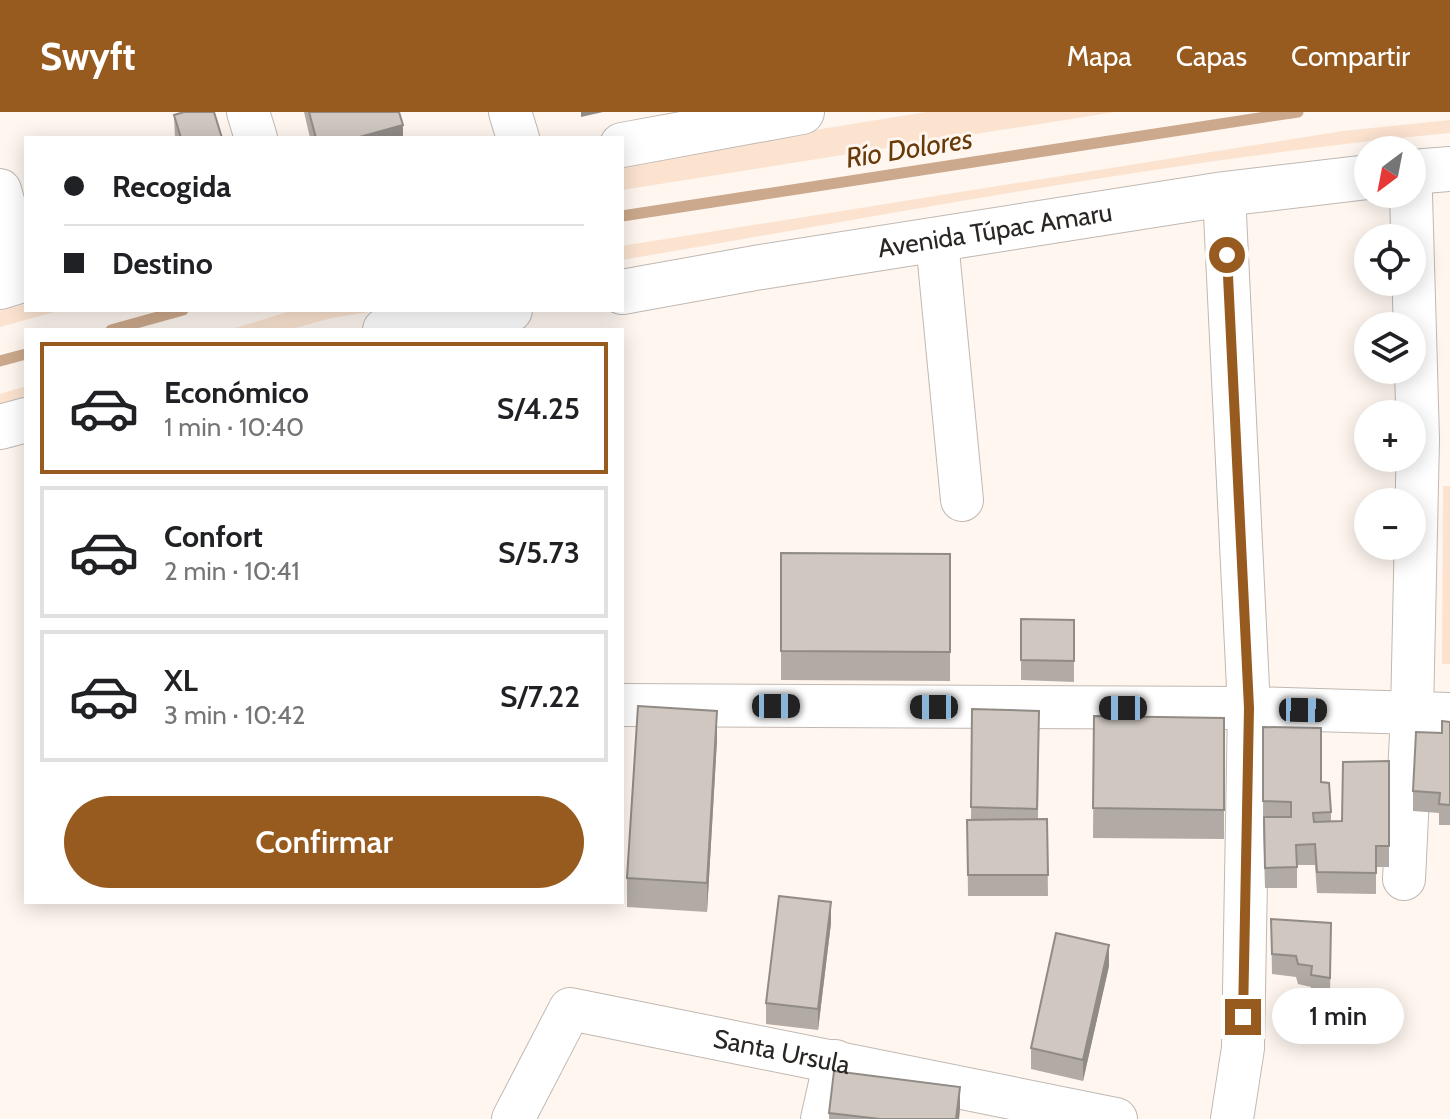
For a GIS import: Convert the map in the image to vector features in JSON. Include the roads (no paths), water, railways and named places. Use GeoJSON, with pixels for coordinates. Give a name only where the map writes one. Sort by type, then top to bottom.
{"type":"FeatureCollection","features":[{"type":"Feature","properties":{"kind":"street"},"geometry":{"type":"LineString","coordinates":[[248,112],[255,136]]}},
{"type":"Feature","properties":{"kind":"street"},"geometry":{"type":"LineString","coordinates":[[510,112],[517,136]]}},
{"type":"Feature","properties":{"kind":"street"},"geometry":{"type":"LineString","coordinates":[[624,145],[782,114]]}},
{"type":"Feature","properties":{"kind":"street"},"geometry":{"type":"LineString","coordinates":[[1426,171],[1450,169]]}},
{"type":"Feature","properties":{"kind":"street","name":"Avenida Túpac Amaru"},"geometry":{"type":"LineString","coordinates":[[624,292],[1224,194],[1354,179]]}},
{"type":"Feature","properties":{"kind":"street"},"geometry":{"type":"LineString","coordinates":[[0,190],[24,272]]}},
{"type":"Feature","properties":{"kind":"street"},"geometry":{"type":"LineString","coordinates":[[1224,194],[1249,708],[1243,1048],[1232,1119]]}},
{"type":"Feature","properties":{"kind":"street"},"geometry":{"type":"LineString","coordinates":[[1404,879],[1431,713],[1434,439],[1412,208]]}},
{"type":"Feature","properties":{"kind":"street"},"geometry":{"type":"LineString","coordinates":[[937,241],[962,500]]}},
{"type":"Feature","properties":{"kind":"street"},"geometry":{"type":"LineString","coordinates":[[0,287],[24,280]]}},
{"type":"Feature","properties":{"kind":"street"},"geometry":{"type":"LineString","coordinates":[[398,328],[498,312]]}},
{"type":"Feature","properties":{"kind":"street"},"geometry":{"type":"LineString","coordinates":[[0,427],[24,421]]}},
{"type":"Feature","properties":{"kind":"street"},"geometry":{"type":"LineString","coordinates":[[624,705],[1249,708],[1431,713]]}},
{"type":"Feature","properties":{"kind":"street","name":"Santa Ursula"},"geometry":{"type":"LineString","coordinates":[[513,1119],[570,1009],[1116,1119]]}},
{"type":"Feature","properties":{"kind":"street"},"geometry":{"type":"LineString","coordinates":[[822,1119],[835,1061]]}},
{"type":"Feature","properties":{"kind":"waterway","name":"Río Dolores"},"geometry":{"type":"LineString","coordinates":[[624,216],[1298,112]]}},
{"type":"Feature","properties":{"kind":"waterway","name":"Río Dolores"},"geometry":{"type":"LineString","coordinates":[[118,328],[176,312]]}},
{"type":"Feature","properties":{"kind":"waterway","name":"Río Dolores"},"geometry":{"type":"LineString","coordinates":[[0,361],[24,355]]}}]}
